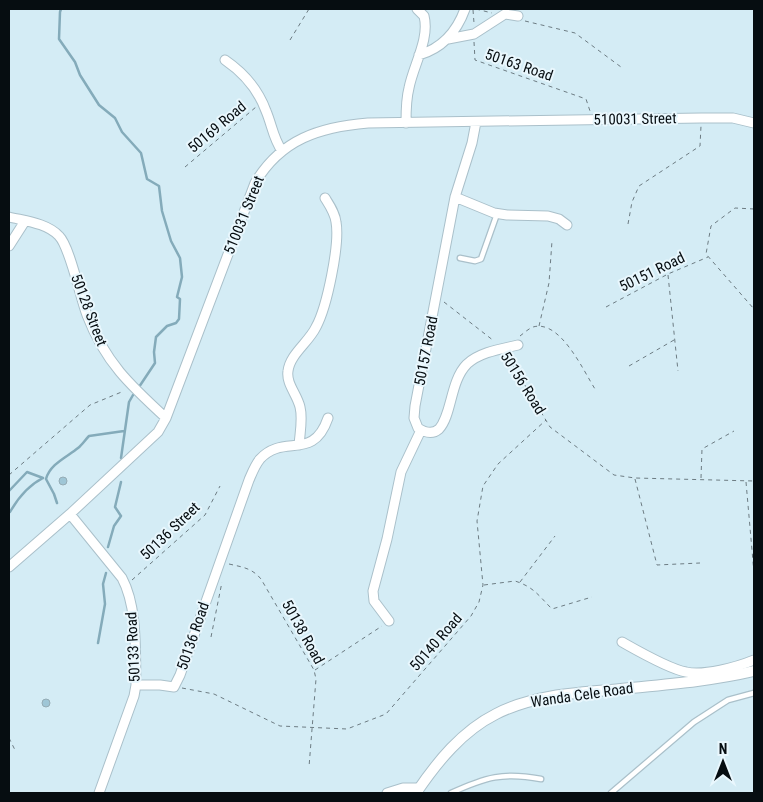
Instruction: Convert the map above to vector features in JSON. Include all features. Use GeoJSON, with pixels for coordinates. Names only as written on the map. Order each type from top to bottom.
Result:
{"type":"FeatureCollection","features":[{"type":"Feature","properties":{"kind":"street"},"geometry":{"type":"LineString","coordinates":[[406,122],[409,88],[419,55],[425,20],[416,9]]}},
{"type":"Feature","properties":{"kind":"street"},"geometry":{"type":"LineString","coordinates":[[419,55],[433,49],[448,38],[462,18],[465,9]]}},
{"type":"Feature","properties":{"kind":"street"},"geometry":{"type":"LineString","coordinates":[[448,38],[474,34],[503,15],[509,14],[520,18]]}},
{"type":"Feature","properties":{"kind":"street"},"geometry":{"type":"LineString","coordinates":[[225,60],[248,78],[262,102],[275,141],[282,151]]}},
{"type":"Feature","properties":{"kind":"street","name":"510031 Street"},"geometry":{"type":"LineString","coordinates":[[9,567],[70,514],[158,432],[166,418],[255,182],[264,168],[282,151],[298,140],[344,125],[406,122],[733,118],[754,123]]}},
{"type":"Feature","properties":{"kind":"street"},"geometry":{"type":"LineString","coordinates":[[436,295],[455,197],[472,143],[476,122]]}},
{"type":"Feature","properties":{"kind":"street"},"geometry":{"type":"LineString","coordinates":[[455,197],[496,214],[548,216],[558,219],[567,225]]}},
{"type":"Feature","properties":{"kind":"street"},"geometry":{"type":"LineString","coordinates":[[299,445],[301,410],[289,382],[288,370],[294,356],[318,325],[328,287],[336,248],[337,228],[334,214],[325,198]]}},
{"type":"Feature","properties":{"kind":"street","name":"50128 Street"},"geometry":{"type":"LineString","coordinates":[[9,217],[48,228],[62,240],[88,318],[104,350],[132,388],[166,418]]}},
{"type":"Feature","properties":{"kind":"street"},"geometry":{"type":"LineString","coordinates":[[9,246],[25,221]]}},
{"type":"Feature","properties":{"kind":"street","name":"50157 Road"},"geometry":{"type":"LineString","coordinates":[[421,430],[415,424],[414,418],[436,295]]}},
{"type":"Feature","properties":{"kind":"street"},"geometry":{"type":"LineString","coordinates":[[389,621],[374,601],[373,591],[387,539],[401,472],[421,430],[428,433],[435,432],[440,428],[456,381],[468,364],[480,356],[503,349],[517,342]]}},
{"type":"Feature","properties":{"kind":"street","name":"50136 Road"},"geometry":{"type":"LineString","coordinates":[[136,685],[174,687],[180,676],[249,480],[259,460],[276,449],[311,442],[320,435],[328,418]]}},
{"type":"Feature","properties":{"kind":"street","name":"50133 Road"},"geometry":{"type":"LineString","coordinates":[[70,514],[118,572],[126,586],[132,614],[136,685],[130,711],[99,793]]}},
{"type":"Feature","properties":{"kind":"street"},"geometry":{"type":"LineString","coordinates":[[622,642],[685,672],[701,672],[732,667],[754,660]]}},
{"type":"Feature","properties":{"kind":"street","name":"Wanda Cele Road"},"geometry":{"type":"LineString","coordinates":[[417,791],[444,756],[464,735],[487,719],[511,707],[550,696],[721,679],[754,671]]}},
{"type":"Feature","properties":{"kind":"street"},"geometry":{"type":"LineString","coordinates":[[387,793],[403,788],[417,791]]}},
{"type":"Feature","properties":{"kind":"lane"},"geometry":{"type":"LineString","coordinates":[[460,258],[474,261],[481,259],[496,214]]}},
{"type":"Feature","properties":{"kind":"lane"},"geometry":{"type":"LineString","coordinates":[[611,793],[694,722],[728,700],[754,693]]}},
{"type":"Feature","properties":{"kind":"lane"},"geometry":{"type":"LineString","coordinates":[[451,793],[493,777],[516,775],[541,779]]}},
{"type":"Feature","properties":{"kind":"path"},"geometry":{"type":"LineString","coordinates":[[290,40],[309,9]]}},
{"type":"Feature","properties":{"kind":"path"},"geometry":{"type":"LineString","coordinates":[[475,9],[503,15]]}},
{"type":"Feature","properties":{"kind":"path","name":"50163 Road"},"geometry":{"type":"LineString","coordinates":[[475,9],[475,60],[586,99],[592,119]]}},
{"type":"Feature","properties":{"kind":"path"},"geometry":{"type":"LineString","coordinates":[[520,18],[575,33],[621,67]]}},
{"type":"Feature","properties":{"kind":"path","name":"50169 Road"},"geometry":{"type":"LineString","coordinates":[[185,167],[262,102]]}},
{"type":"Feature","properties":{"kind":"path"},"geometry":{"type":"LineString","coordinates":[[628,224],[632,202],[639,186],[700,146],[701,118]]}},
{"type":"Feature","properties":{"kind":"path"},"geometry":{"type":"LineString","coordinates":[[754,209],[735,208],[711,226],[706,254],[754,309]]}},
{"type":"Feature","properties":{"kind":"path"},"geometry":{"type":"LineString","coordinates":[[539,326],[549,283],[552,241]]}},
{"type":"Feature","properties":{"kind":"path","name":"50151 Road"},"geometry":{"type":"LineString","coordinates":[[606,307],[668,274],[708,257]]}},
{"type":"Feature","properties":{"kind":"path"},"geometry":{"type":"LineString","coordinates":[[668,274],[678,371]]}},
{"type":"Feature","properties":{"kind":"path","name":"50156 Road"},"geometry":{"type":"LineString","coordinates":[[436,295],[503,349],[550,427],[614,475],[635,478],[754,481]]}},
{"type":"Feature","properties":{"kind":"path"},"geometry":{"type":"LineString","coordinates":[[517,342],[530,328],[539,326],[547,328],[562,337],[595,389]]}},
{"type":"Feature","properties":{"kind":"path"},"geometry":{"type":"LineString","coordinates":[[629,366],[675,339]]}},
{"type":"Feature","properties":{"kind":"path"},"geometry":{"type":"LineString","coordinates":[[9,475],[90,405],[132,388]]}},
{"type":"Feature","properties":{"kind":"path","name":"50140 Road"},"geometry":{"type":"LineString","coordinates":[[174,687],[214,694],[280,726],[347,729],[386,714],[471,616],[479,602],[483,585],[477,521],[483,486],[498,464],[546,420]]}},
{"type":"Feature","properties":{"kind":"path"},"geometry":{"type":"LineString","coordinates":[[701,479],[702,450],[734,431]]}},
{"type":"Feature","properties":{"kind":"path"},"geometry":{"type":"LineString","coordinates":[[635,478],[657,565],[700,563]]}},
{"type":"Feature","properties":{"kind":"path"},"geometry":{"type":"LineString","coordinates":[[746,481],[754,573]]}},
{"type":"Feature","properties":{"kind":"path","name":"50136 Street"},"geometry":{"type":"LineString","coordinates":[[126,586],[205,515],[220,486]]}},
{"type":"Feature","properties":{"kind":"path"},"geometry":{"type":"LineString","coordinates":[[520,582],[555,536]]}},
{"type":"Feature","properties":{"kind":"path","name":"50138 Road"},"geometry":{"type":"LineString","coordinates":[[226,564],[256,572],[314,670],[316,679],[309,767]]}},
{"type":"Feature","properties":{"kind":"path"},"geometry":{"type":"LineString","coordinates":[[211,637],[222,582]]}},
{"type":"Feature","properties":{"kind":"path"},"geometry":{"type":"LineString","coordinates":[[483,585],[520,582],[531,587],[552,609],[592,598]]}},
{"type":"Feature","properties":{"kind":"path"},"geometry":{"type":"LineString","coordinates":[[314,670],[389,621]]}},
{"type":"Feature","properties":{"kind":"path"},"geometry":{"type":"LineString","coordinates":[[9,738],[16,752]]}},
{"type":"Feature","properties":{"kind":"building"},"geometry":{"type":"Polygon","coordinates":[[[63,477],[67,481],[63,485],[59,481],[63,477]]]}},
{"type":"Feature","properties":{"kind":"building"},"geometry":{"type":"Polygon","coordinates":[[[46,699],[50,703],[46,707],[42,703],[46,699]]]}},
{"type":"Feature","properties":{"kind":"waterway"},"geometry":{"type":"LineString","coordinates":[[61,9],[59,39],[75,62],[80,75],[99,105],[115,118],[122,132],[141,153],[147,179],[159,186],[162,211],[171,241],[180,258],[182,277],[177,297],[180,299],[179,319],[176,323],[167,326],[156,337],[155,363],[139,387]]}},
{"type":"Feature","properties":{"kind":"waterway"},"geometry":{"type":"LineString","coordinates":[[121,458],[129,402],[133,395]]}},
{"type":"Feature","properties":{"kind":"waterway"},"geometry":{"type":"LineString","coordinates":[[57,503],[46,479],[51,469],[79,447],[89,436],[124,431]]}},
{"type":"Feature","properties":{"kind":"waterway"},"geometry":{"type":"LineString","coordinates":[[9,491],[27,472],[43,478]]}},
{"type":"Feature","properties":{"kind":"waterway"},"geometry":{"type":"LineString","coordinates":[[10,512],[24,492],[43,478]]}},
{"type":"Feature","properties":{"kind":"waterway"},"geometry":{"type":"LineString","coordinates":[[108,547],[114,526],[121,516],[115,507],[121,482]]}},
{"type":"Feature","properties":{"kind":"waterway"},"geometry":{"type":"LineString","coordinates":[[98,643],[105,604],[103,584],[106,573]]}}]}
